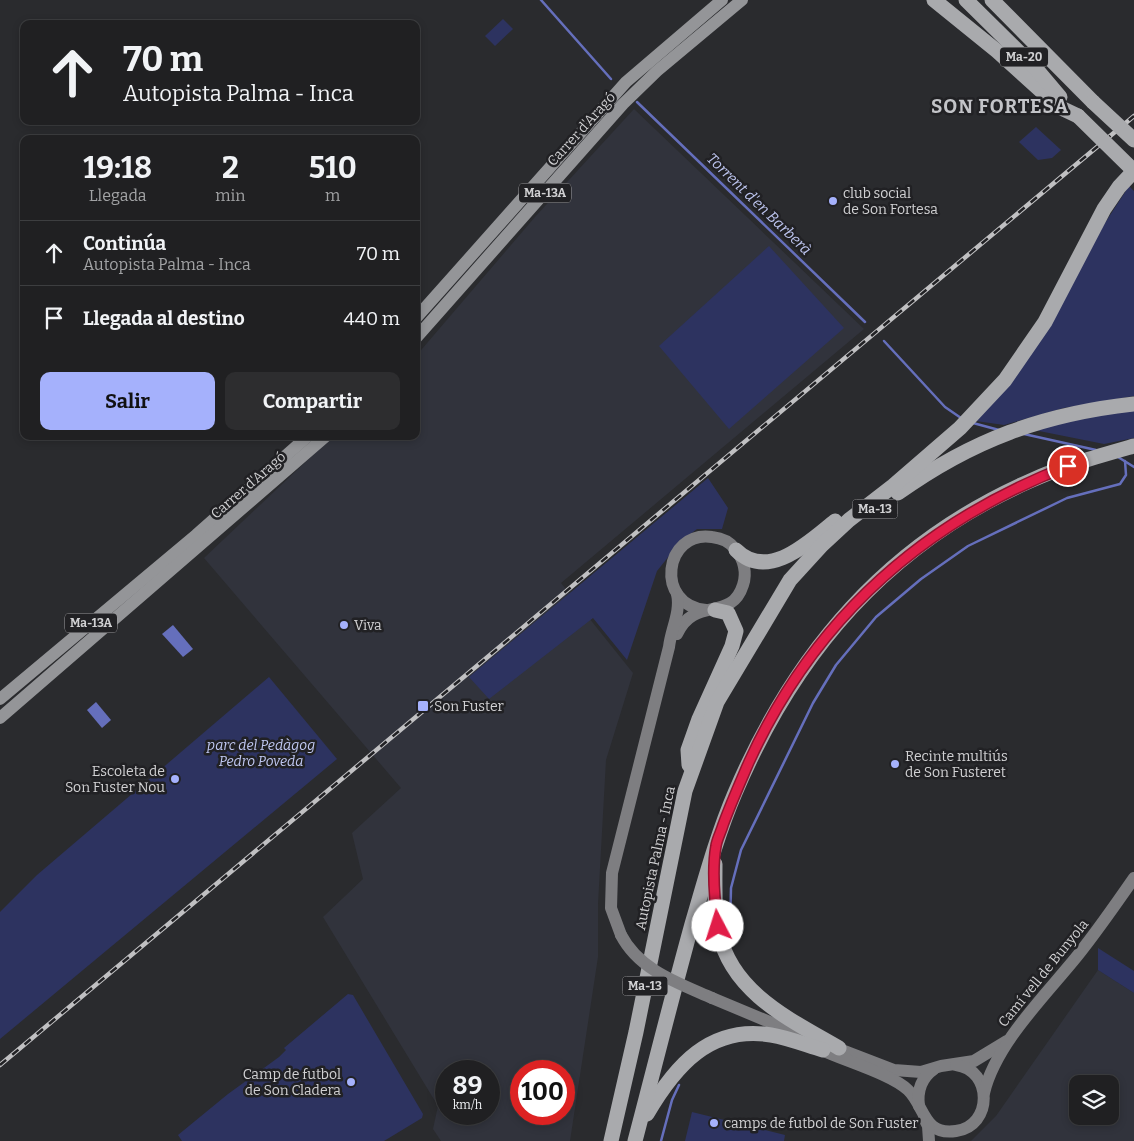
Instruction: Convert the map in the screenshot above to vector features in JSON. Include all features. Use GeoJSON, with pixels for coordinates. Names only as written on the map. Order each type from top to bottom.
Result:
{"type":"FeatureCollection","features":[{"type":"Feature","properties":{"kind":"highway"},"geometry":{"type":"LineString","coordinates":[[934,0],[997,51],[1059,107],[1078,116]]}},
{"type":"Feature","properties":{"kind":"highway","name":"Ma-20"},"geometry":{"type":"LineString","coordinates":[[966,0],[1038,71],[1078,116],[1134,171]]}},
{"type":"Feature","properties":{"kind":"highway","name":"Ma-20"},"geometry":{"type":"LineString","coordinates":[[992,0],[1134,140]]}},
{"type":"Feature","properties":{"kind":"highway"},"geometry":{"type":"LineString","coordinates":[[778,600],[790,580],[822,545],[869,503],[893,486],[960,428],[1005,380],[1030,346],[1055,303],[1104,209],[1119,187],[1134,171]]}},
{"type":"Feature","properties":{"kind":"highway","name":"Ma-13"},"geometry":{"type":"LineString","coordinates":[[778,600],[872,511],[932,470],[989,440],[1030,424],[1086,411],[1134,404]]}},
{"type":"Feature","properties":{"kind":"highway","name":"Ma-13"},"geometry":{"type":"LineString","coordinates":[[636,1136],[671,1000],[716,846],[734,795],[758,742],[785,692],[814,652],[861,598],[891,568],[958,520],[1030,481],[1095,457],[1129,449]]}},
{"type":"Feature","properties":{"kind":"highway"},"geometry":{"type":"LineString","coordinates":[[736,550],[744,558],[751,561],[773,561],[802,547],[873,493],[893,486]]}},
{"type":"Feature","properties":{"kind":"highway","name":"Autopista Palma - Inca"},"geometry":{"type":"LineString","coordinates":[[611,1141],[690,773],[717,702],[778,600]]}},
{"type":"Feature","properties":{"kind":"highway"},"geometry":{"type":"LineString","coordinates":[[690,773],[688,750],[699,719],[732,646],[736,631],[732,617],[728,612],[711,610]]}},
{"type":"Feature","properties":{"kind":"highway"},"geometry":{"type":"LineString","coordinates":[[716,846],[715,893],[718,926],[726,952],[737,972],[771,1008],[839,1048]]}},
{"type":"Feature","properties":{"kind":"highway"},"geometry":{"type":"LineString","coordinates":[[636,1136],[658,1095],[678,1068],[702,1049],[719,1040],[735,1036],[762,1034],[785,1038],[823,1050]]}},
{"type":"Feature","properties":{"kind":"main road","name":"Carrer d'Aragó"},"geometry":{"type":"LineString","coordinates":[[420,313],[626,82],[722,0]]}},
{"type":"Feature","properties":{"kind":"main road","name":"Carrer d'Aragó"},"geometry":{"type":"LineString","coordinates":[[420,333],[623,104],[645,82],[742,0]]}},
{"type":"Feature","properties":{"kind":"main road"},"geometry":{"type":"LineString","coordinates":[[554,163],[558,169],[559,176]]}},
{"type":"Feature","properties":{"kind":"main road"},"geometry":{"type":"LineString","coordinates":[[468,259],[474,262],[483,262]]}},
{"type":"Feature","properties":{"kind":"main road","name":"Carrer d'Aragó"},"geometry":{"type":"LineString","coordinates":[[0,718],[75,654],[304,440]]}},
{"type":"Feature","properties":{"kind":"main road","name":"Carrer d'Aragó"},"geometry":{"type":"LineString","coordinates":[[0,699],[322,440]]}},
{"type":"Feature","properties":{"kind":"main road"},"geometry":{"type":"LineString","coordinates":[[287,456],[309,452]]}},
{"type":"Feature","properties":{"kind":"main road"},"geometry":{"type":"LineString","coordinates":[[75,654],[78,635]]}},
{"type":"Feature","properties":{"kind":"street"},"geometry":{"type":"LineString","coordinates":[[668,647],[685,620],[697,612],[724,607],[734,600],[743,584],[744,566],[736,550],[724,540],[709,537],[698,538],[684,545],[674,556],[671,568],[671,580],[677,594],[678,610],[670,633],[612,873],[611,908],[621,935],[632,952],[651,968],[712,998],[793,1033],[839,1048],[894,1070],[921,1072],[946,1065],[974,1061],[1008,1041]]}},
{"type":"Feature","properties":{"kind":"street"},"geometry":{"type":"LineString","coordinates":[[677,594],[688,605],[711,610]]}},
{"type":"Feature","properties":{"kind":"street","name":"Camí vell de Bunyola"},"geometry":{"type":"LineString","coordinates":[[984,1093],[990,1075],[1008,1041],[1089,942],[1134,878]]}},
{"type":"Feature","properties":{"kind":"street"},"geometry":{"type":"LineString","coordinates":[[793,1033],[823,1050],[902,1085],[915,1098],[922,1112],[928,1126],[929,1141]]}},
{"type":"Feature","properties":{"kind":"street"},"geometry":{"type":"LineString","coordinates":[[946,1065],[969,1070],[982,1084],[984,1093],[984,1106],[980,1116],[973,1124],[956,1131],[938,1129],[922,1112],[918,1097],[922,1082],[932,1071],[946,1065]]}},
{"type":"Feature","properties":{"kind":"street"},"geometry":{"type":"LineString","coordinates":[[954,1141],[964,1129]]}},
{"type":"Feature","properties":{"kind":"shaded area","name":"Son Fuster"},"geometry":{"type":"Polygon","coordinates":[[[634,109],[864,329],[561,583],[633,673],[606,760],[598,904],[598,957],[575,1108],[575,1060],[510,1060],[510,1125],[572,1125],[570,1141],[441,1141],[433,1129],[435,1120],[435,1125],[500,1125],[500,1060],[435,1060],[435,1101],[323,917],[363,879],[352,833],[401,788],[204,558],[329,440],[420,440],[420,351],[535,217],[634,109]]]}},
{"type":"Feature","properties":{"kind":"shaded area"},"geometry":{"type":"Polygon","coordinates":[[[173,625],[193,649],[183,657],[162,634],[173,625]]]}},
{"type":"Feature","properties":{"kind":"shaded area"},"geometry":{"type":"Polygon","coordinates":[[[96,702],[111,720],[102,728],[87,710],[96,702]]]}},
{"type":"Feature","properties":{"kind":"shaded area"},"geometry":{"type":"Polygon","coordinates":[[[1098,970],[1134,993],[1134,1141],[971,1141],[996,1116],[1098,970]]]}},
{"type":"Feature","properties":{"kind":"green space"},"geometry":{"type":"Polygon","coordinates":[[[503,19],[513,29],[495,46],[485,36],[503,19]]]}},
{"type":"Feature","properties":{"kind":"green space"},"geometry":{"type":"Polygon","coordinates":[[[1036,127],[1061,150],[1052,158],[1038,160],[1019,142],[1036,127]]]}},
{"type":"Feature","properties":{"kind":"green space"},"geometry":{"type":"Polygon","coordinates":[[[1129,186],[1134,191],[1134,396],[1064,408],[1004,425],[976,421],[1129,186]]]}},
{"type":"Feature","properties":{"kind":"green space"},"geometry":{"type":"Polygon","coordinates":[[[769,246],[844,328],[729,429],[659,346],[769,246]]]}},
{"type":"Feature","properties":{"kind":"green space"},"geometry":{"type":"Polygon","coordinates":[[[1134,409],[1134,438],[1104,444],[1034,430],[1046,426],[1134,409]]]}},
{"type":"Feature","properties":{"kind":"green space"},"geometry":{"type":"Polygon","coordinates":[[[708,478],[728,508],[722,529],[697,529],[681,541],[657,571],[627,660],[593,618],[489,699],[469,677],[708,478]]]}},
{"type":"Feature","properties":{"kind":"green space","name":"parc del Pedàgog Pedro Poveda"},"geometry":{"type":"Polygon","coordinates":[[[269,677],[337,759],[0,1039],[0,912],[37,875],[269,677]]]}},
{"type":"Feature","properties":{"kind":"green space"},"geometry":{"type":"Polygon","coordinates":[[[1098,948],[1134,971],[1134,993],[1098,970],[1098,948]]]}},
{"type":"Feature","properties":{"kind":"green space","name":"Camp de futbol de Son Cladera"},"geometry":{"type":"Polygon","coordinates":[[[348,994],[353,995],[423,1114],[422,1118],[384,1141],[182,1141],[178,1135],[228,1094],[279,1057],[286,1050],[284,1048],[348,994]]]}},
{"type":"Feature","properties":{"kind":"green space","name":"camps de futbol de Son Fuster"},"geometry":{"type":"Polygon","coordinates":[[[692,1112],[785,1135],[784,1141],[685,1141],[692,1112]]]}},
{"type":"Feature","properties":{"kind":"waterway","name":"Torrent d'en Barberà"},"geometry":{"type":"LineString","coordinates":[[541,0],[611,79]]}},
{"type":"Feature","properties":{"kind":"waterway","name":"Torrent d'en Barberà"},"geometry":{"type":"LineString","coordinates":[[637,102],[865,322]]}},
{"type":"Feature","properties":{"kind":"waterway","name":"Torrent d'en Barberà"},"geometry":{"type":"LineString","coordinates":[[884,341],[945,407],[961,418]]}},
{"type":"Feature","properties":{"kind":"waterway","name":"Torrent d'en Barberà"},"geometry":{"type":"LineString","coordinates":[[973,423],[999,430]]}},
{"type":"Feature","properties":{"kind":"waterway","name":"Torrent d'en Barberà"},"geometry":{"type":"LineString","coordinates":[[1024,434],[1096,450]]}},
{"type":"Feature","properties":{"kind":"waterway","name":"Torrent d'en Barberà"},"geometry":{"type":"LineString","coordinates":[[1118,457],[1134,467]]}},
{"type":"Feature","properties":{"kind":"waterway"},"geometry":{"type":"LineString","coordinates":[[730,930],[731,888],[741,850],[813,703],[836,665],[876,617],[921,579],[968,546],[1067,498],[1120,484],[1126,475],[1125,461]]}},
{"type":"Feature","properties":{"kind":"waterway"},"geometry":{"type":"LineString","coordinates":[[661,1141],[672,1100],[679,1085]]}},
{"type":"Feature","properties":{"kind":"railway"},"geometry":{"type":"LineString","coordinates":[[0,1065],[1134,116]]}},
{"type":"Feature","properties":{"kind":"place","name":"club social de Son Fortesa"},"geometry":{"type":"Point","coordinates":[833,201]}},
{"type":"Feature","properties":{"kind":"place","name":"Viva"},"geometry":{"type":"Point","coordinates":[344,625]}},
{"type":"Feature","properties":{"kind":"place","name":"Son Fuster"},"geometry":{"type":"Point","coordinates":[423,706]}},
{"type":"Feature","properties":{"kind":"place","name":"Recinte multiús de Son Fusteret"},"geometry":{"type":"Point","coordinates":[895,764]}},
{"type":"Feature","properties":{"kind":"place","name":"Escoleta de Son Fuster Nou"},"geometry":{"type":"Point","coordinates":[175,779]}},
{"type":"Feature","properties":{"kind":"place","name":"Camp de futbol de Son Cladera"},"geometry":{"type":"Point","coordinates":[351,1082]}},
{"type":"Feature","properties":{"kind":"place","name":"camps de futbol de Son Fuster"},"geometry":{"type":"Point","coordinates":[714,1123]}},
{"type":"Feature","properties":{"kind":"district","name":"SON FORTESA"},"geometry":{"type":"Point","coordinates":[1000,106]}},
{"type":"Feature","properties":{"kind":"route"},"geometry":{"type":"LineString","coordinates":[[718,926],[715,893],[716,846],[734,795],[758,742],[785,692],[809,658],[834,626],[861,598],[891,568],[924,543],[993,499],[1030,481],[1068,466]]}}]}
